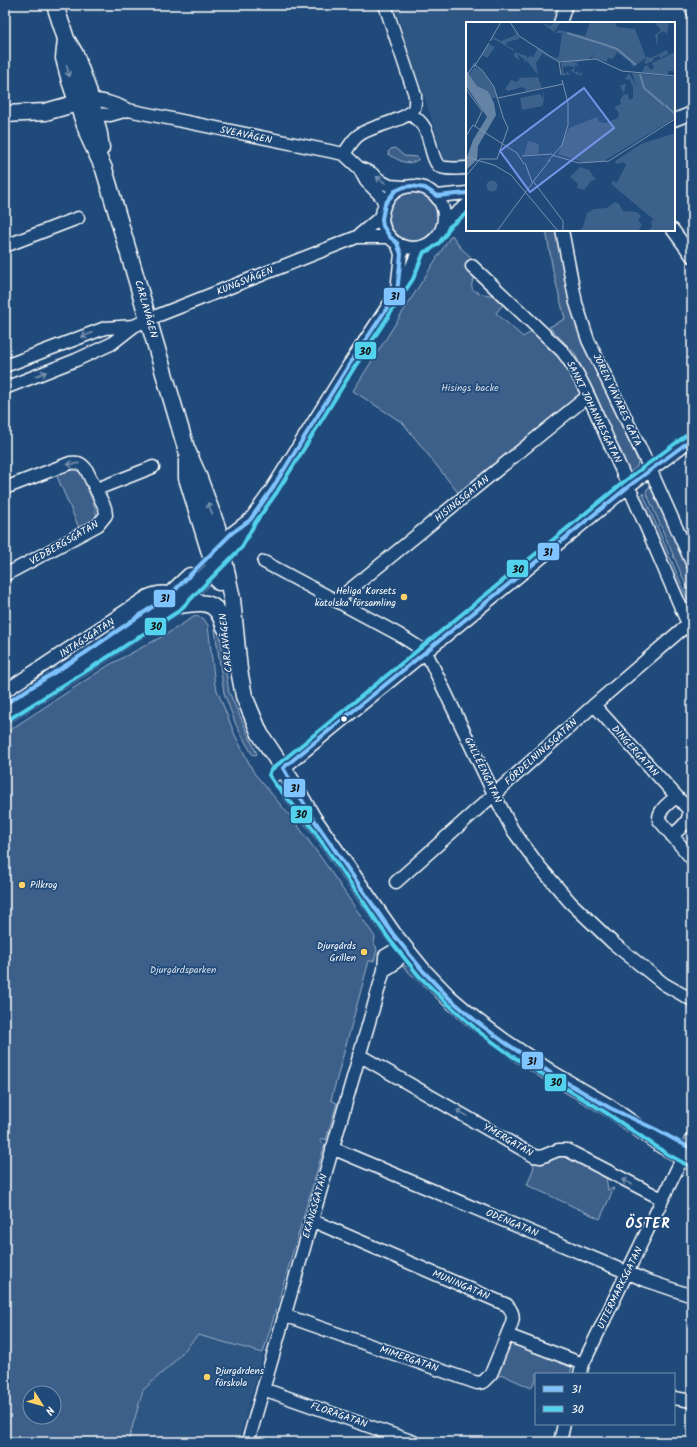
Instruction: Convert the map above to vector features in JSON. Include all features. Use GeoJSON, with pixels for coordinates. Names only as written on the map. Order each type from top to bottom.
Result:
{"type":"FeatureCollection","features":[{"type":"Feature","properties":{"kind":"main road","name":"CARLAVÄGEN"},"geometry":{"type":"LineString","coordinates":[[55,5],[66,39],[75,54],[86,108],[89,137],[104,169],[186,448],[187,478],[218,556],[232,599],[239,670],[244,696],[260,734],[279,771]]}},
{"type":"Feature","properties":{"kind":"main road","name":"SVEAVÄGEN"},"geometry":{"type":"LineString","coordinates":[[5,114],[86,108]]}},
{"type":"Feature","properties":{"kind":"main road","name":"CARLAVÄGEN"},"geometry":{"type":"LineString","coordinates":[[218,556],[229,674],[237,703],[251,739],[279,771],[292,782],[312,817],[404,949],[449,998],[477,1022],[504,1042],[552,1074],[610,1108],[662,1145],[689,1150]]}},
{"type":"Feature","properties":{"kind":"main road","name":"INTAGSGATAN"},"geometry":{"type":"LineString","coordinates":[[5,715],[88,663],[173,600],[218,556]]}},
{"type":"Feature","properties":{"kind":"main road","name":"INTAGSGATAN"},"geometry":{"type":"LineString","coordinates":[[5,704],[85,653],[173,600]]}},
{"type":"Feature","properties":{"kind":"main road"},"geometry":{"type":"LineString","coordinates":[[173,600],[203,603],[213,606],[218,612],[225,627]]}},
{"type":"Feature","properties":{"kind":"street"},"geometry":{"type":"LineString","coordinates":[[359,168],[366,181],[381,196],[384,210],[383,226],[393,240],[405,247],[420,247],[435,239],[441,231],[444,223],[443,208],[437,196],[426,188],[418,186],[390,186],[359,168],[344,154],[351,143],[359,135],[406,116],[413,110],[415,103],[415,95],[385,5]]}},
{"type":"Feature","properties":{"kind":"street"},"geometry":{"type":"LineString","coordinates":[[560,22],[566,5]]}},
{"type":"Feature","properties":{"kind":"street"},"geometry":{"type":"LineString","coordinates":[[689,5],[692,10]]}},
{"type":"Feature","properties":{"kind":"street","name":"SVEAVÄGEN"},"geometry":{"type":"LineString","coordinates":[[86,108],[110,114],[128,110],[344,154]]}},
{"type":"Feature","properties":{"kind":"street"},"geometry":{"type":"LineString","coordinates":[[409,113],[423,125],[436,160],[440,166],[446,168],[466,168]]}},
{"type":"Feature","properties":{"kind":"street"},"geometry":{"type":"LineString","coordinates":[[675,120],[692,113]]}},
{"type":"Feature","properties":{"kind":"street"},"geometry":{"type":"LineString","coordinates":[[384,210],[391,195],[404,187]]}},
{"type":"Feature","properties":{"kind":"street"},"geometry":{"type":"LineString","coordinates":[[437,196],[466,193]]}},
{"type":"Feature","properties":{"kind":"street"},"geometry":{"type":"LineString","coordinates":[[444,223],[466,205]]}},
{"type":"Feature","properties":{"kind":"street","name":"KUNGSVÄGEN"},"geometry":{"type":"LineString","coordinates":[[5,388],[76,360],[111,344],[134,326],[149,319],[357,237],[384,210]]}},
{"type":"Feature","properties":{"kind":"street"},"geometry":{"type":"LineString","coordinates":[[5,246],[78,218]]}},
{"type":"Feature","properties":{"kind":"street","name":"JÖREN VÄVARES GATA"},"geometry":{"type":"LineString","coordinates":[[562,231],[576,303],[588,340],[651,471],[692,563]]}},
{"type":"Feature","properties":{"kind":"street"},"geometry":{"type":"LineString","coordinates":[[674,231],[692,256]]}},
{"type":"Feature","properties":{"kind":"street","name":"KUNGSVÄGEN"},"geometry":{"type":"LineString","coordinates":[[357,237],[393,240]]}},
{"type":"Feature","properties":{"kind":"street","name":"INTAGSGATAN"},"geometry":{"type":"LineString","coordinates":[[393,240],[401,254],[397,294]]}},
{"type":"Feature","properties":{"kind":"street","name":"INTAGSGATAN"},"geometry":{"type":"LineString","coordinates":[[218,556],[232,533],[250,520],[272,489],[349,365],[397,294],[408,276],[420,247]]}},
{"type":"Feature","properties":{"kind":"street","name":"SANKT JOHANNESGATAN"},"geometry":{"type":"LineString","coordinates":[[472,266],[568,358],[588,396],[629,486],[690,628]]}},
{"type":"Feature","properties":{"kind":"street","name":"KUNGSVÄGEN"},"geometry":{"type":"LineString","coordinates":[[5,366],[105,328],[134,326]]}},
{"type":"Feature","properties":{"kind":"street"},"geometry":{"type":"LineString","coordinates":[[105,328],[111,344]]}},
{"type":"Feature","properties":{"kind":"street","name":"HISINGSGATAN"},"geometry":{"type":"LineString","coordinates":[[336,601],[588,396]]}},
{"type":"Feature","properties":{"kind":"street"},"geometry":{"type":"LineString","coordinates":[[279,771],[629,486],[651,471],[692,438]]}},
{"type":"Feature","properties":{"kind":"street"},"geometry":{"type":"LineString","coordinates":[[5,488],[70,463],[78,462],[83,464],[97,489],[153,467]]}},
{"type":"Feature","properties":{"kind":"street","name":"VEDBERGSGATAN"},"geometry":{"type":"LineString","coordinates":[[5,576],[98,525],[106,515],[105,508],[97,489]]}},
{"type":"Feature","properties":{"kind":"street"},"geometry":{"type":"LineString","coordinates":[[264,562],[398,634],[426,652]]}},
{"type":"Feature","properties":{"kind":"street","name":"INTAGSGATAN"},"geometry":{"type":"LineString","coordinates":[[5,691],[148,596],[165,592],[173,600]]}},
{"type":"Feature","properties":{"kind":"street","name":"FÖRDELNINGSGATAN"},"geometry":{"type":"LineString","coordinates":[[396,882],[594,705],[690,628]]}},
{"type":"Feature","properties":{"kind":"street","name":"GALLÉENGATAN"},"geometry":{"type":"LineString","coordinates":[[426,652],[512,829],[539,866],[570,902],[613,943],[664,984],[692,1000]]}},
{"type":"Feature","properties":{"kind":"street","name":"DINGERGATAN"},"geometry":{"type":"LineString","coordinates":[[594,705],[688,809],[690,813],[689,818],[672,836]]}},
{"type":"Feature","properties":{"kind":"street"},"geometry":{"type":"LineString","coordinates":[[676,797],[658,815],[659,820],[692,859]]}},
{"type":"Feature","properties":{"kind":"street","name":"EKÄNGSGATAN"},"geometry":{"type":"LineString","coordinates":[[248,1442],[384,970],[399,960],[404,949]]}},
{"type":"Feature","properties":{"kind":"street","name":"YMERGATAN"},"geometry":{"type":"LineString","coordinates":[[359,1055],[534,1156],[541,1157],[558,1150],[567,1150],[662,1199]]}},
{"type":"Feature","properties":{"kind":"street","name":"ODENGATAN"},"geometry":{"type":"LineString","coordinates":[[332,1148],[645,1280],[692,1296]]}},
{"type":"Feature","properties":{"kind":"street","name":"UTTERMARKSGATAN"},"geometry":{"type":"LineString","coordinates":[[581,1369],[662,1199],[689,1150]]}},
{"type":"Feature","properties":{"kind":"street","name":"MUNINGATAN"},"geometry":{"type":"LineString","coordinates":[[311,1220],[507,1305],[512,1310],[513,1319],[507,1335]]}},
{"type":"Feature","properties":{"kind":"street","name":"MIMERGATAN"},"geometry":{"type":"LineString","coordinates":[[284,1315],[477,1383],[483,1382],[491,1374],[507,1335]]}},
{"type":"Feature","properties":{"kind":"street"},"geometry":{"type":"LineString","coordinates":[[507,1335],[581,1369]]}},
{"type":"Feature","properties":{"kind":"street","name":"FLORAGATAN"},"geometry":{"type":"LineString","coordinates":[[263,1389],[414,1442]]}},
{"type":"Feature","properties":{"kind":"street"},"geometry":{"type":"LineString","coordinates":[[675,1398],[692,1401]]}},
{"type":"Feature","properties":{"kind":"street"},"geometry":{"type":"LineString","coordinates":[[560,1442],[564,1425]]}},
{"type":"Feature","properties":{"kind":"shaded area"},"geometry":{"type":"Polygon","coordinates":[[[393,5],[561,5],[555,22],[466,22],[466,164],[445,162],[422,89],[406,47],[400,20],[393,5]]]}},
{"type":"Feature","properties":{"kind":"shaded area","name":"Djurgårdens förskola"},"geometry":{"type":"Polygon","coordinates":[[[198,1335],[263,1354],[238,1442],[128,1442],[143,1390],[172,1364],[198,1335]]]}},
{"type":"Feature","properties":{"kind":"green space"},"geometry":{"type":"Polygon","coordinates":[[[395,148],[404,156],[417,157],[419,159],[407,163],[400,161],[389,155],[388,152],[395,148]]]}},
{"type":"Feature","properties":{"kind":"green space"},"geometry":{"type":"Polygon","coordinates":[[[409,191],[419,191],[432,198],[439,211],[439,221],[432,234],[419,241],[409,241],[400,237],[393,230],[389,221],[389,211],[393,202],[400,195],[409,191]]]}},
{"type":"Feature","properties":{"kind":"green space"},"geometry":{"type":"Polygon","coordinates":[[[546,231],[558,232],[565,276],[586,343],[638,461],[637,467],[629,473],[596,396],[574,352],[549,327],[565,319],[553,271],[546,231]]]}},
{"type":"Feature","properties":{"kind":"green space","name":"Hisings backe"},"geometry":{"type":"Polygon","coordinates":[[[452,235],[460,247],[473,259],[468,264],[475,277],[472,283],[474,290],[482,294],[498,296],[503,299],[505,302],[496,313],[523,337],[532,331],[561,358],[566,364],[581,394],[459,494],[403,423],[353,391],[452,235]]]}},
{"type":"Feature","properties":{"kind":"green space"},"geometry":{"type":"Polygon","coordinates":[[[71,467],[79,468],[95,507],[97,519],[79,528],[56,474],[71,467]]]}},
{"type":"Feature","properties":{"kind":"green space"},"geometry":{"type":"Polygon","coordinates":[[[654,484],[692,575],[692,599],[646,492],[647,489],[654,484]]]}},
{"type":"Feature","properties":{"kind":"green space"},"geometry":{"type":"Polygon","coordinates":[[[643,493],[692,609],[692,613],[690,615],[639,498],[643,493]]]}},
{"type":"Feature","properties":{"kind":"green space"},"geometry":{"type":"Polygon","coordinates":[[[208,613],[217,617],[229,692],[257,754],[255,755],[252,754],[236,725],[224,693],[214,623],[208,613]]]}},
{"type":"Feature","properties":{"kind":"green space","name":"Djurgårdsparken"},"geometry":{"type":"Polygon","coordinates":[[[195,616],[203,618],[208,625],[215,685],[235,735],[254,773],[296,823],[327,866],[375,937],[374,944],[377,950],[374,961],[369,961],[331,1100],[337,1103],[326,1140],[321,1138],[320,1142],[325,1144],[263,1353],[198,1335],[172,1364],[143,1390],[128,1442],[5,1442],[5,733],[109,665],[165,635],[195,616]]]}},
{"type":"Feature","properties":{"kind":"green space"},"geometry":{"type":"Polygon","coordinates":[[[284,794],[309,821],[374,918],[364,909],[308,828],[283,798],[284,794]]]}},
{"type":"Feature","properties":{"kind":"green space"},"geometry":{"type":"Polygon","coordinates":[[[402,966],[410,968],[439,999],[618,1121],[615,1122],[515,1062],[471,1029],[402,966]]]}},
{"type":"Feature","properties":{"kind":"green space"},"geometry":{"type":"Polygon","coordinates":[[[558,1156],[569,1158],[606,1177],[608,1190],[614,1188],[600,1219],[527,1185],[534,1167],[532,1161],[539,1163],[558,1156]]]}},
{"type":"Feature","properties":{"kind":"green space"},"geometry":{"type":"Polygon","coordinates":[[[516,1342],[568,1362],[572,1368],[570,1373],[535,1373],[535,1381],[531,1388],[503,1375],[496,1377],[510,1344],[516,1342]]]}},
{"type":"Feature","properties":{"kind":"transit line","name":"31"},"geometry":{"type":"LineString","coordinates":[[5,704],[85,653],[171,594],[232,533],[250,520],[272,489],[349,365],[397,293],[401,254],[397,243],[390,237],[383,226],[382,219],[385,204],[395,191],[411,186],[425,188],[437,196],[466,193]]}},
{"type":"Feature","properties":{"kind":"transit line","name":"30"},"geometry":{"type":"LineString","coordinates":[[8,720],[179,611],[242,547],[255,523],[277,492],[354,368],[413,279],[424,252],[430,250],[439,243],[449,227],[466,214]]}},
{"type":"Feature","properties":{"kind":"transit line","name":"30"},"geometry":{"type":"LineString","coordinates":[[688,434],[625,481],[271,770],[269,775],[308,822],[389,939],[419,976],[448,1004],[478,1031],[512,1056],[605,1112],[667,1154],[689,1166]]}},
{"type":"Feature","properties":{"kind":"transit line","name":"31"},"geometry":{"type":"LineString","coordinates":[[692,439],[629,486],[283,768],[312,817],[393,934],[423,971],[449,998],[477,1022],[504,1042],[552,1074],[610,1108],[657,1130],[692,1149]]}},
{"type":"Feature","properties":{"kind":"place","name":"Heliga Korsets katolska församling"},"geometry":{"type":"Point","coordinates":[404,597]}},
{"type":"Feature","properties":{"kind":"place","name":"Pilkrog"},"geometry":{"type":"Point","coordinates":[22,885]}},
{"type":"Feature","properties":{"kind":"place","name":"Djurgårds Grillen"},"geometry":{"type":"Point","coordinates":[364,952]}},
{"type":"Feature","properties":{"kind":"place","name":"Djurgårdens förskola"},"geometry":{"type":"Point","coordinates":[207,1377]}},
{"type":"Feature","properties":{"kind":"district","name":"ÖSTER"},"geometry":{"type":"Point","coordinates":[648,1224]}}]}
